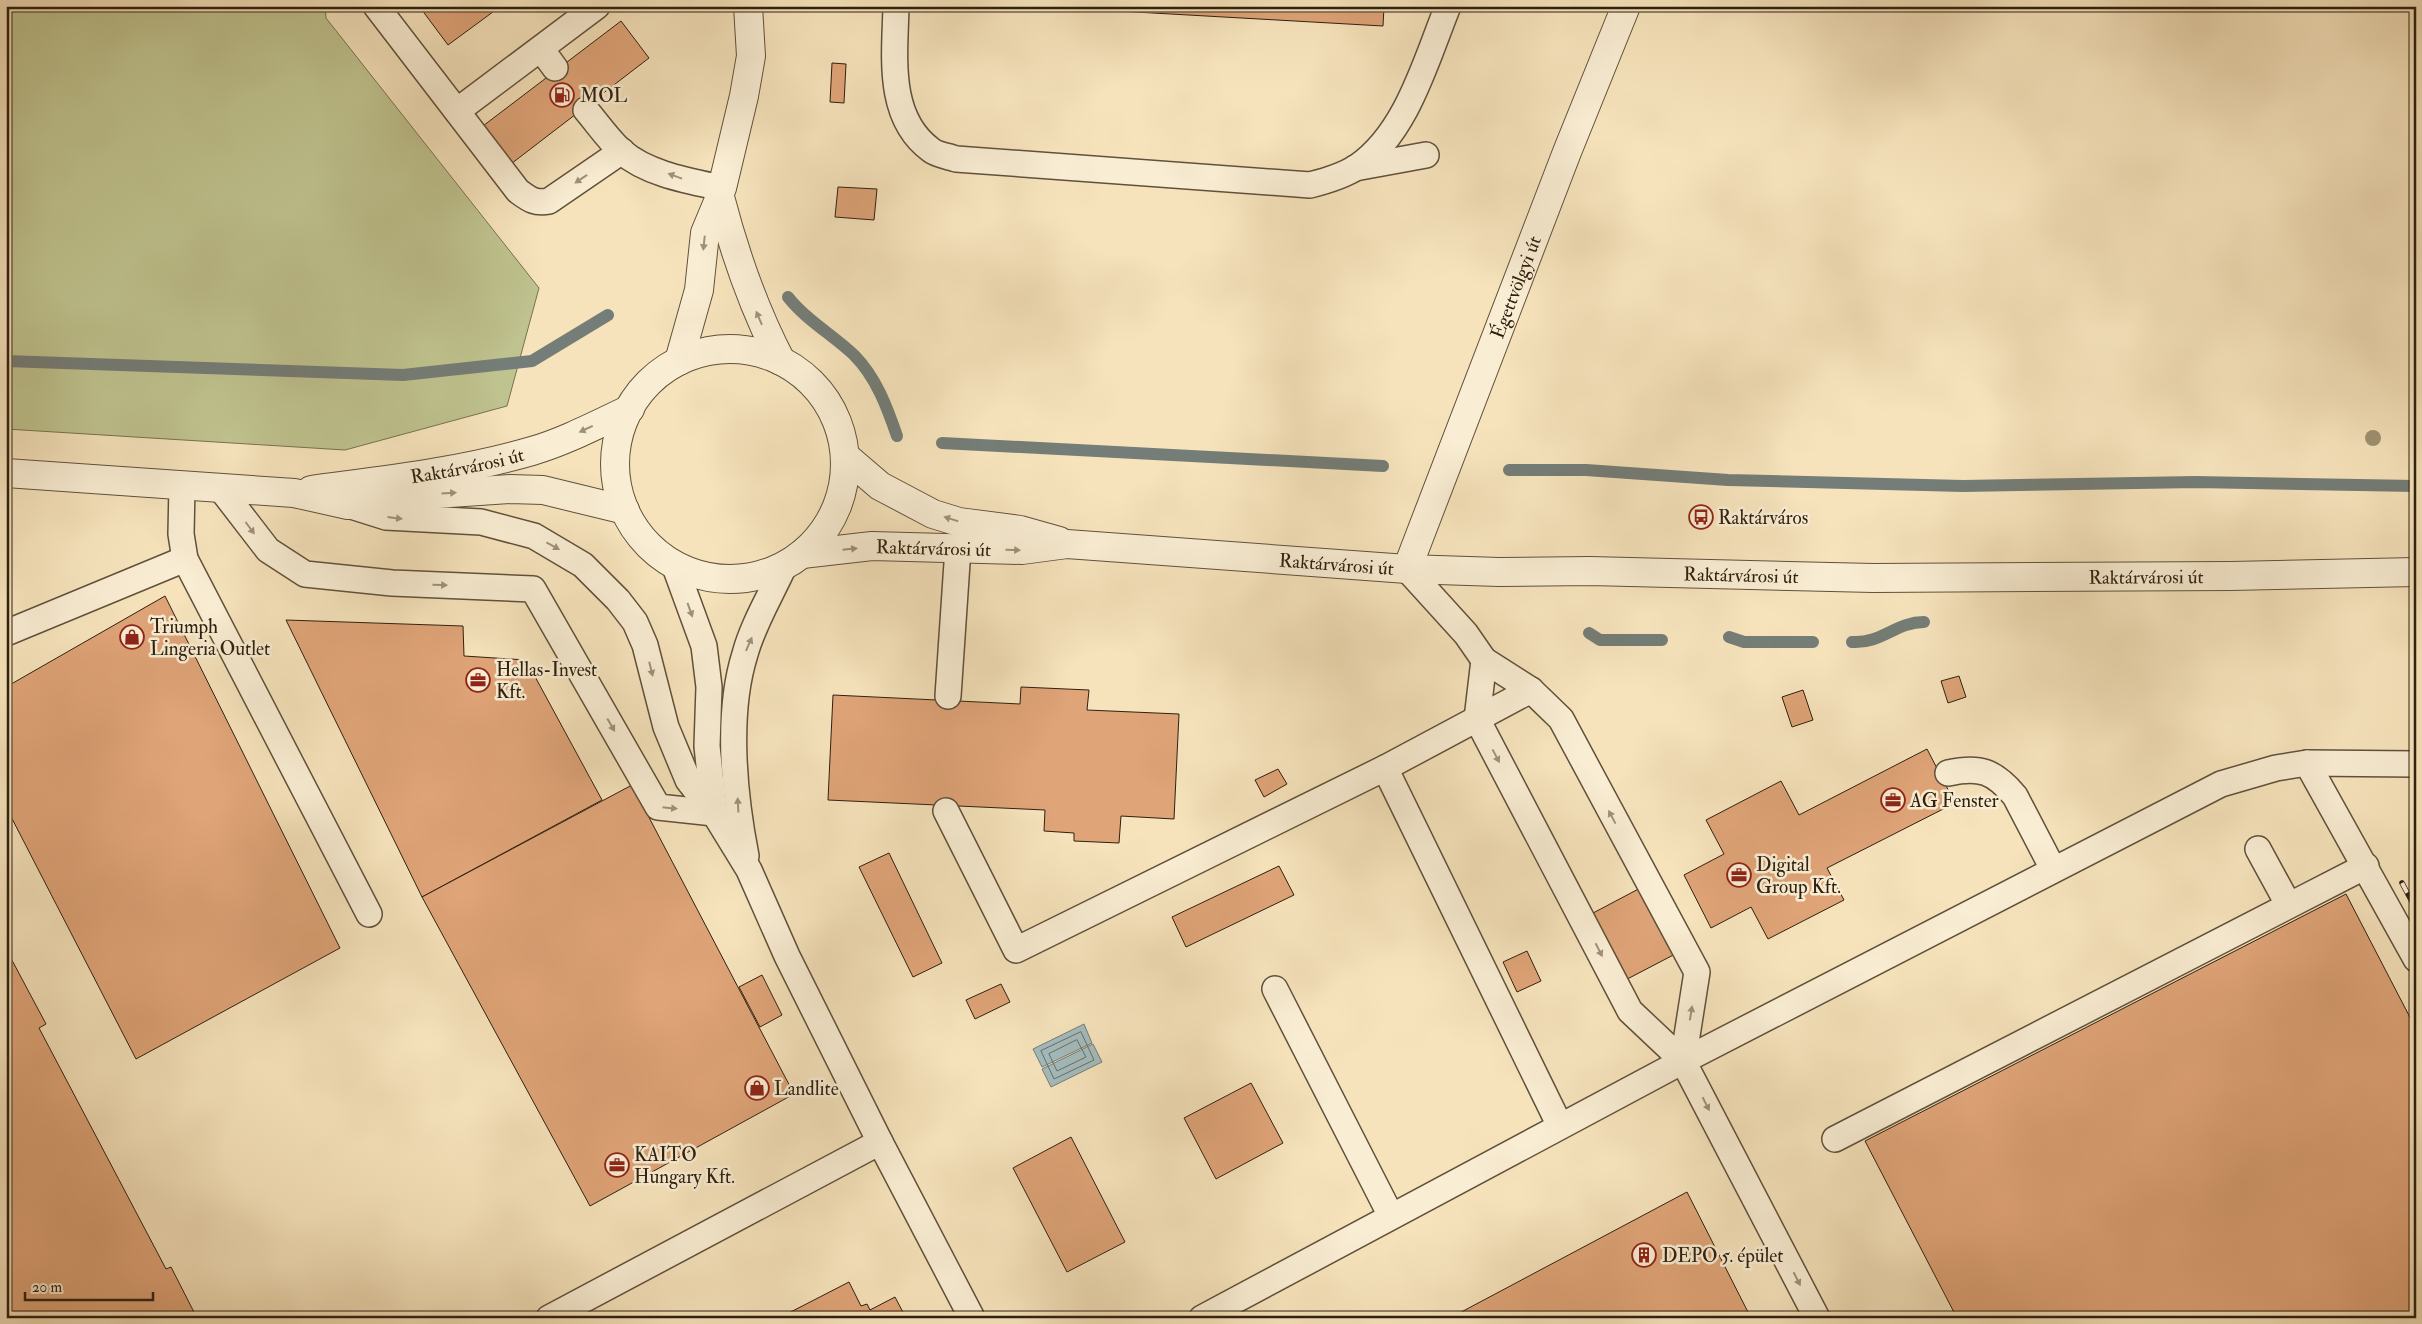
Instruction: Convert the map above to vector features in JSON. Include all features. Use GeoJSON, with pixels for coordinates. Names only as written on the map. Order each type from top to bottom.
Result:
{"type":"FeatureCollection","features":[{"type":"Feature","properties":{"kind":"street"},"geometry":{"type":"LineString","coordinates":[[679,361],[699,290],[705,233],[721,193],[744,96],[751,56],[748,6]]}},
{"type":"Feature","properties":{"kind":"street","name":"Égettvölgyi út"},"geometry":{"type":"LineString","coordinates":[[1407,569],[1567,152],[1626,6]]}},
{"type":"Feature","properties":{"kind":"street"},"geometry":{"type":"LineString","coordinates":[[721,193],[744,280],[760,320],[781,362]]}},
{"type":"Feature","properties":{"kind":"street","name":"Raktárvárosi út"},"geometry":{"type":"LineString","coordinates":[[740,350],[762,354],[781,362],[801,374],[818,390],[832,410],[841,432],[845,456],[845,478],[834,514],[818,539],[793,560],[763,575],[741,579],[695,574],[658,554],[645,541],[624,510],[618,490],[616,448],[621,428],[630,408],[651,381],[679,361],[699,354],[740,350]]}},
{"type":"Feature","properties":{"kind":"street","name":"Raktárvárosi út"},"geometry":{"type":"LineString","coordinates":[[294,493],[431,474],[533,451],[578,433],[630,408]]}},
{"type":"Feature","properties":{"kind":"street","name":"Raktárvárosi út"},"geometry":{"type":"LineString","coordinates":[[845,456],[880,486],[934,514],[959,522],[1020,530],[1067,544]]}},
{"type":"Feature","properties":{"kind":"street","name":"Raktárvárosi út"},"geometry":{"type":"LineString","coordinates":[[6,473],[294,493],[348,505],[435,494],[510,489],[543,490],[624,510]]}},
{"type":"Feature","properties":{"kind":"street","name":"Raktárvárosi út"},"geometry":{"type":"LineString","coordinates":[[793,560],[872,546],[1022,550],[1067,544],[1407,569],[1874,578],[2231,576],[2416,572]]}},
{"type":"Feature","properties":{"kind":"lane"},"geometry":{"type":"LineString","coordinates":[[376,6],[518,191],[539,203],[549,201],[622,151]]}},
{"type":"Feature","properties":{"kind":"lane"},"geometry":{"type":"LineString","coordinates":[[457,111],[548,59],[598,6]]}},
{"type":"Feature","properties":{"kind":"lane"},"geometry":{"type":"LineString","coordinates":[[896,6],[894,83],[903,113],[916,136],[932,151],[956,158],[1310,185],[1355,168],[1426,155]]}},
{"type":"Feature","properties":{"kind":"lane"},"geometry":{"type":"LineString","coordinates":[[1355,168],[1372,155],[1390,136],[1402,118],[1448,6]]}},
{"type":"Feature","properties":{"kind":"lane"},"geometry":{"type":"LineString","coordinates":[[586,110],[622,151],[645,165],[721,193]]}},
{"type":"Feature","properties":{"kind":"lane"},"geometry":{"type":"LineString","coordinates":[[182,486],[181,534],[186,558],[369,914]]}},
{"type":"Feature","properties":{"kind":"lane"},"geometry":{"type":"LineString","coordinates":[[221,488],[268,550],[305,574],[392,583],[533,589],[658,807],[714,812]]}},
{"type":"Feature","properties":{"kind":"lane"},"geometry":{"type":"LineString","coordinates":[[348,505],[386,517],[481,522],[534,536],[583,565],[603,583],[635,622],[645,645],[666,727],[688,780],[714,812],[749,870],[787,956],[880,1142],[972,1318]]}},
{"type":"Feature","properties":{"kind":"lane"},"geometry":{"type":"LineString","coordinates":[[948,696],[958,548]]}},
{"type":"Feature","properties":{"kind":"lane"},"geometry":{"type":"LineString","coordinates":[[6,633],[186,558]]}},
{"type":"Feature","properties":{"kind":"lane"},"geometry":{"type":"LineString","coordinates":[[749,870],[739,818],[735,739],[737,693],[745,653],[793,560]]}},
{"type":"Feature","properties":{"kind":"lane"},"geometry":{"type":"LineString","coordinates":[[674,564],[704,646],[709,687],[707,746],[714,812]]}},
{"type":"Feature","properties":{"kind":"lane"},"geometry":{"type":"LineString","coordinates":[[1407,569],[1466,634],[1484,660],[1530,690],[1561,719],[1697,972],[1684,1061]]}},
{"type":"Feature","properties":{"kind":"lane"},"geometry":{"type":"LineString","coordinates":[[1484,660],[1477,719],[1630,1011],[1684,1061],[1817,1318]]}},
{"type":"Feature","properties":{"kind":"lane"},"geometry":{"type":"LineString","coordinates":[[946,811],[1016,950],[1385,768],[1530,690]]}},
{"type":"Feature","properties":{"kind":"lane"},"geometry":{"type":"LineString","coordinates":[[1202,1318],[1684,1061],[2054,868],[2221,784],[2276,768],[2307,763],[2416,764]]}},
{"type":"Feature","properties":{"kind":"lane"},"geometry":{"type":"LineString","coordinates":[[2307,763],[2366,866],[2416,960]]}},
{"type":"Feature","properties":{"kind":"lane"},"geometry":{"type":"LineString","coordinates":[[1385,768],[1560,1126]]}},
{"type":"Feature","properties":{"kind":"lane"},"geometry":{"type":"LineString","coordinates":[[1948,773],[1968,769],[1982,770],[1994,775],[2007,786],[2015,796],[2054,868]]}},
{"type":"Feature","properties":{"kind":"lane"},"geometry":{"type":"LineString","coordinates":[[2258,849],[2288,904]]}},
{"type":"Feature","properties":{"kind":"lane"},"geometry":{"type":"LineString","coordinates":[[1835,1139],[2288,904],[2366,866]]}},
{"type":"Feature","properties":{"kind":"lane"},"geometry":{"type":"LineString","coordinates":[[1276,989],[1391,1216]]}},
{"type":"Feature","properties":{"kind":"lane"},"geometry":{"type":"LineString","coordinates":[[549,1318],[880,1142]]}},
{"type":"Feature","properties":{"kind":"green space"},"geometry":{"type":"Polygon","coordinates":[[[6,6],[325,6],[326,18],[539,288],[507,406],[345,450],[6,429],[6,6]]]}},
{"type":"Feature","properties":{"kind":"water"},"geometry":{"type":"Polygon","coordinates":[[[1084,1024],[1092,1043],[1042,1067],[1033,1049],[1084,1024]]]}},
{"type":"Feature","properties":{"kind":"water"},"geometry":{"type":"Polygon","coordinates":[[[1093,1044],[1102,1062],[1051,1087],[1042,1069],[1093,1044]]]}},
{"type":"Feature","properties":{"kind":"building"},"geometry":{"type":"Polygon","coordinates":[[[419,6],[501,6],[448,45],[419,6]]]}},
{"type":"Feature","properties":{"kind":"building"},"geometry":{"type":"Polygon","coordinates":[[[1029,6],[1384,6],[1383,26],[1029,6]]]}},
{"type":"Feature","properties":{"kind":"building"},"geometry":{"type":"Polygon","coordinates":[[[621,21],[649,58],[507,167],[479,129],[621,21]]]}},
{"type":"Feature","properties":{"kind":"building"},"geometry":{"type":"Polygon","coordinates":[[[832,63],[846,64],[844,103],[830,102],[832,63]]]}},
{"type":"Feature","properties":{"kind":"building"},"geometry":{"type":"Polygon","coordinates":[[[838,187],[877,189],[874,220],[835,217],[838,187]]]}},
{"type":"Feature","properties":{"kind":"building"},"geometry":{"type":"Polygon","coordinates":[[[165,596],[340,948],[136,1059],[6,807],[6,687],[165,596]]]}},
{"type":"Feature","properties":{"kind":"building"},"geometry":{"type":"Polygon","coordinates":[[[286,620],[463,626],[464,656],[526,660],[602,800],[422,897],[286,620]]]}},
{"type":"Feature","properties":{"kind":"building"},"geometry":{"type":"Polygon","coordinates":[[[1959,676],[1966,697],[1948,703],[1941,681],[1959,676]]]}},
{"type":"Feature","properties":{"kind":"building"},"geometry":{"type":"Polygon","coordinates":[[[1021,687],[1089,690],[1087,710],[1179,714],[1174,819],[1121,816],[1119,843],[1074,841],[1074,833],[1044,831],[1045,810],[828,800],[833,695],[1020,704],[1021,687]]]}},
{"type":"Feature","properties":{"kind":"building"},"geometry":{"type":"Polygon","coordinates":[[[1803,690],[1813,720],[1792,727],[1782,697],[1803,690]]]}},
{"type":"Feature","properties":{"kind":"building"},"geometry":{"type":"Polygon","coordinates":[[[1927,749],[1955,803],[1827,868],[1844,900],[1768,939],[1751,907],[1711,928],[1684,875],[1724,854],[1706,820],[1781,781],[1799,815],[1927,749]]]}},
{"type":"Feature","properties":{"kind":"building"},"geometry":{"type":"Polygon","coordinates":[[[1278,769],[1287,784],[1264,797],[1255,780],[1278,769]]]}},
{"type":"Feature","properties":{"kind":"building"},"geometry":{"type":"Polygon","coordinates":[[[632,785],[794,1094],[590,1206],[422,897],[632,785]]]}},
{"type":"Feature","properties":{"kind":"building"},"geometry":{"type":"Polygon","coordinates":[[[889,853],[942,963],[913,977],[859,867],[889,853]]]}},
{"type":"Feature","properties":{"kind":"building"},"geometry":{"type":"Polygon","coordinates":[[[1279,866],[1294,895],[1186,947],[1172,917],[1279,866]]]}},
{"type":"Feature","properties":{"kind":"building"},"geometry":{"type":"Polygon","coordinates":[[[1646,885],[1681,951],[1612,987],[1578,921],[1646,885]]]}},
{"type":"Feature","properties":{"kind":"building"},"geometry":{"type":"Polygon","coordinates":[[[2346,894],[2416,1029],[2416,1318],[1957,1318],[1865,1141],[2346,894]]]}},
{"type":"Feature","properties":{"kind":"building"},"geometry":{"type":"Polygon","coordinates":[[[6,949],[46,1024],[39,1028],[166,1269],[171,1267],[197,1318],[6,1318],[6,949]]]}},
{"type":"Feature","properties":{"kind":"building"},"geometry":{"type":"Polygon","coordinates":[[[1527,951],[1541,981],[1517,992],[1503,962],[1527,951]]]}},
{"type":"Feature","properties":{"kind":"building"},"geometry":{"type":"Polygon","coordinates":[[[762,975],[782,1015],[760,1027],[739,987],[762,975]]]}},
{"type":"Feature","properties":{"kind":"building"},"geometry":{"type":"Polygon","coordinates":[[[1001,984],[1010,1002],[975,1019],[966,1000],[1001,984]]]}},
{"type":"Feature","properties":{"kind":"building"},"geometry":{"type":"Polygon","coordinates":[[[1251,1083],[1283,1143],[1216,1179],[1184,1118],[1251,1083]]]}},
{"type":"Feature","properties":{"kind":"building"},"geometry":{"type":"Polygon","coordinates":[[[1071,1137],[1125,1242],[1067,1272],[1013,1168],[1071,1137]]]}},
{"type":"Feature","properties":{"kind":"building","name":"DEPO 5. épület"},"geometry":{"type":"Polygon","coordinates":[[[1687,1192],[1751,1318],[1450,1318],[1687,1192]]]}},
{"type":"Feature","properties":{"kind":"building"},"geometry":{"type":"Polygon","coordinates":[[[849,1282],[861,1306],[867,1304],[870,1310],[895,1297],[906,1318],[779,1318],[849,1282]]]}},
{"type":"Feature","properties":{"kind":"waterway"},"geometry":{"type":"LineString","coordinates":[[788,297],[803,313],[846,348],[862,364],[880,393],[897,436]]}},
{"type":"Feature","properties":{"kind":"waterway"},"geometry":{"type":"LineString","coordinates":[[6,361],[403,375],[532,361],[608,315]]}},
{"type":"Feature","properties":{"kind":"waterway"},"geometry":{"type":"LineString","coordinates":[[942,443],[1383,466]]}},
{"type":"Feature","properties":{"kind":"waterway"},"geometry":{"type":"LineString","coordinates":[[1509,470],[1586,470],[1728,480],[1963,486],[2196,482],[2416,486]]}},
{"type":"Feature","properties":{"kind":"waterway"},"geometry":{"type":"LineString","coordinates":[[1852,642],[1872,640],[1905,625],[1924,622]]}},
{"type":"Feature","properties":{"kind":"waterway"},"geometry":{"type":"LineString","coordinates":[[1589,633],[1600,640],[1662,640]]}},
{"type":"Feature","properties":{"kind":"waterway"},"geometry":{"type":"LineString","coordinates":[[1729,637],[1744,642],[1813,642]]}},
{"type":"Feature","properties":{"kind":"railway"},"geometry":{"type":"LineString","coordinates":[[2402,883],[2416,909]]}},
{"type":"Feature","properties":{"kind":"place","name":"MOL"},"geometry":{"type":"Point","coordinates":[562,95]}},
{"type":"Feature","properties":{"kind":"place","name":"Raktárváros"},"geometry":{"type":"Point","coordinates":[1701,517]}},
{"type":"Feature","properties":{"kind":"place","name":"Triumph Lingeria Outlet"},"geometry":{"type":"Point","coordinates":[132,637]}},
{"type":"Feature","properties":{"kind":"place","name":"Hellas-Invest Kft."},"geometry":{"type":"Point","coordinates":[478,680]}},
{"type":"Feature","properties":{"kind":"place","name":"AG Fenster"},"geometry":{"type":"Point","coordinates":[1893,800]}},
{"type":"Feature","properties":{"kind":"place","name":"Digital Group Kft."},"geometry":{"type":"Point","coordinates":[1739,875]}},
{"type":"Feature","properties":{"kind":"place","name":"Landlite"},"geometry":{"type":"Point","coordinates":[757,1088]}},
{"type":"Feature","properties":{"kind":"place","name":"KAITO Hungary Kft."},"geometry":{"type":"Point","coordinates":[617,1165]}},
{"type":"Feature","properties":{"kind":"place","name":"DEPO 5. épület"},"geometry":{"type":"Point","coordinates":[1644,1255]}}]}
